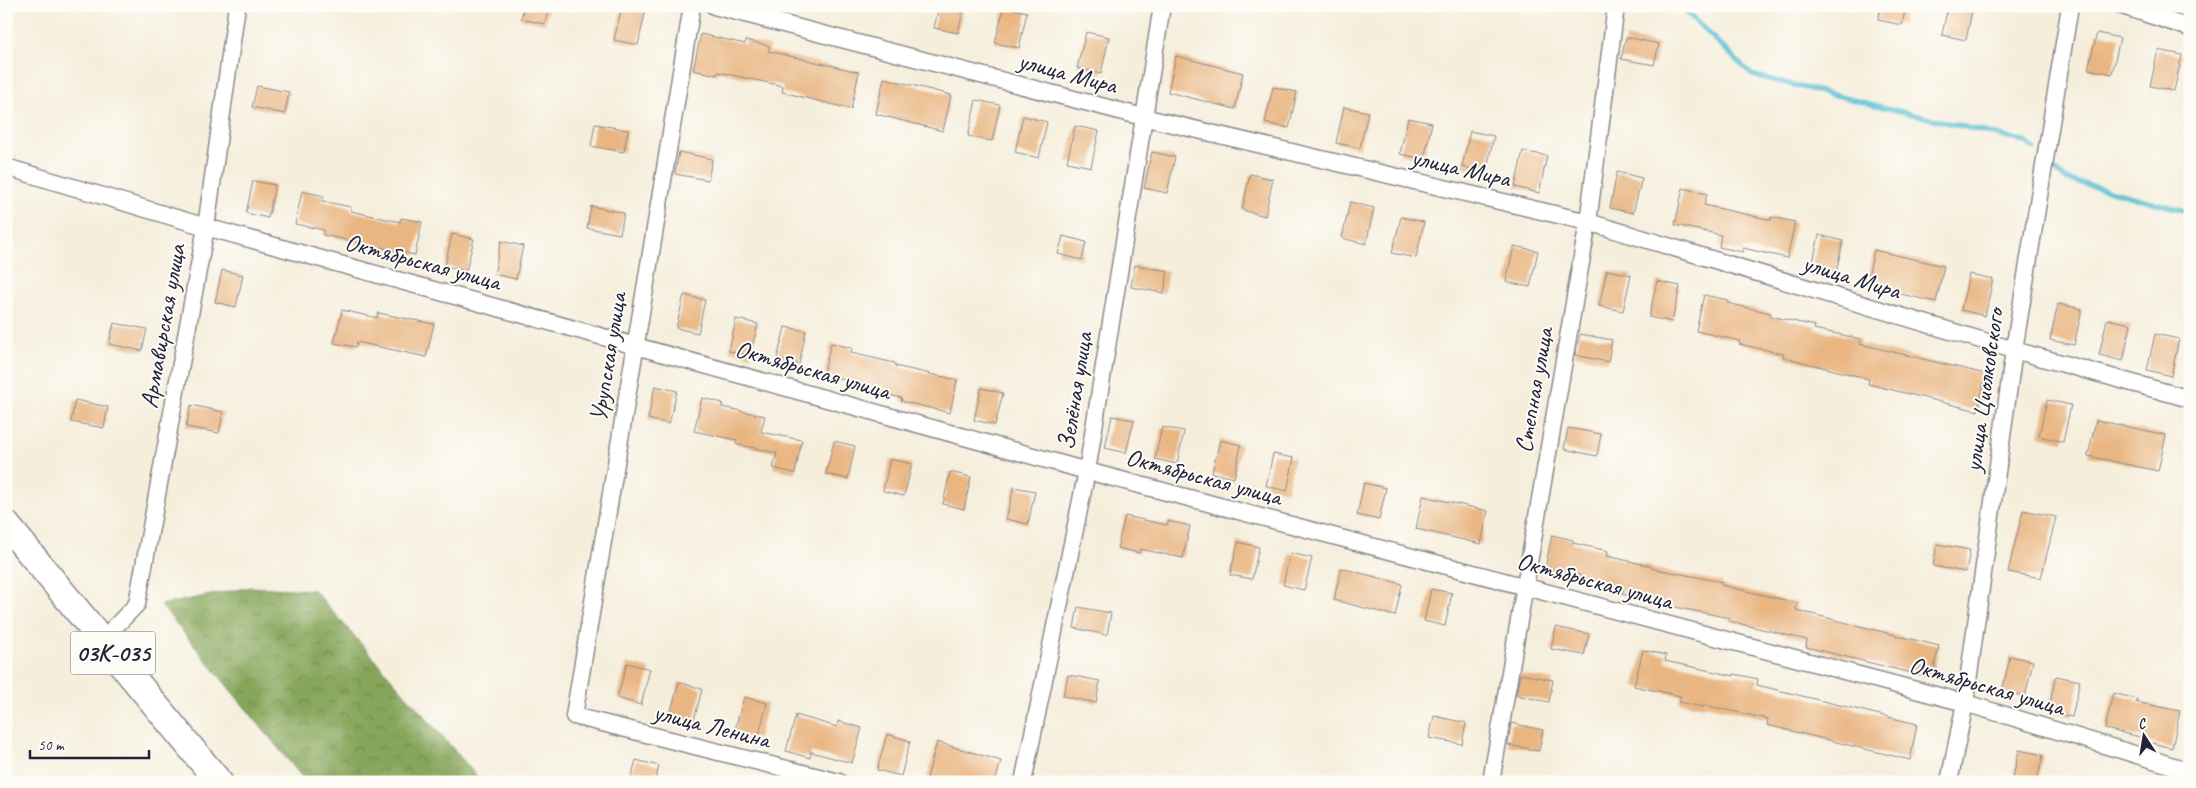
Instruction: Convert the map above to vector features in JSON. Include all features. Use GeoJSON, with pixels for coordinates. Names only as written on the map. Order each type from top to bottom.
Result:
{"type":"FeatureCollection","features":[{"type":"Feature","properties":{"kind":"main road","name":"03К-035"},"geometry":{"type":"LineString","coordinates":[[6,524],[219,782]]}},
{"type":"Feature","properties":{"kind":"street","name":"Армавирская улица"},"geometry":{"type":"LineString","coordinates":[[102,640],[137,604],[206,226],[237,6]]}},
{"type":"Feature","properties":{"kind":"street","name":"Урупская улица"},"geometry":{"type":"LineString","coordinates":[[574,716],[634,345],[692,6]]}},
{"type":"Feature","properties":{"kind":"street","name":"улица Мира"},"geometry":{"type":"LineString","coordinates":[[714,6],[1143,117],[1588,222],[2014,350],[2190,399]]}},
{"type":"Feature","properties":{"kind":"street","name":"Зелёная улица"},"geometry":{"type":"LineString","coordinates":[[1023,782],[1087,471],[1162,6]]}},
{"type":"Feature","properties":{"kind":"street","name":"Степная улица"},"geometry":{"type":"LineString","coordinates":[[1491,782],[1588,222],[1616,6]]}},
{"type":"Feature","properties":{"kind":"street","name":"улица Циолковского"},"geometry":{"type":"LineString","coordinates":[[1949,782],[1965,703],[2014,350],[2070,6]]}},
{"type":"Feature","properties":{"kind":"street"},"geometry":{"type":"LineString","coordinates":[[2122,6],[2190,28]]}},
{"type":"Feature","properties":{"kind":"street","name":"Октябрьская улица"},"geometry":{"type":"LineString","coordinates":[[6,167],[206,226],[1087,471],[1965,703],[2190,770]]}},
{"type":"Feature","properties":{"kind":"street","name":"улица Ленина"},"geometry":{"type":"LineString","coordinates":[[574,716],[839,782]]}},
{"type":"Feature","properties":{"kind":"green space"},"geometry":{"type":"Polygon","coordinates":[[[251,587],[314,590],[482,782],[306,782],[161,605],[251,587]]]}},
{"type":"Feature","properties":{"kind":"building"},"geometry":{"type":"Polygon","coordinates":[[[524,6],[549,6],[545,24],[521,19],[524,6]]]}},
{"type":"Feature","properties":{"kind":"building"},"geometry":{"type":"Polygon","coordinates":[[[622,6],[646,9],[638,45],[614,40],[622,6]]]}},
{"type":"Feature","properties":{"kind":"building"},"geometry":{"type":"Polygon","coordinates":[[[939,6],[964,6],[958,33],[934,28],[939,6]]]}},
{"type":"Feature","properties":{"kind":"building"},"geometry":{"type":"Polygon","coordinates":[[[1881,6],[1906,6],[1902,25],[1878,20],[1881,6]]]}},
{"type":"Feature","properties":{"kind":"building"},"geometry":{"type":"Polygon","coordinates":[[[1948,6],[1973,6],[1966,40],[1942,35],[1948,6]]]}},
{"type":"Feature","properties":{"kind":"building"},"geometry":{"type":"Polygon","coordinates":[[[1004,7],[1027,12],[1019,48],[995,43],[1004,7]]]}},
{"type":"Feature","properties":{"kind":"building"},"geometry":{"type":"Polygon","coordinates":[[[1086,32],[1109,37],[1101,74],[1077,68],[1086,32]]]}},
{"type":"Feature","properties":{"kind":"building"},"geometry":{"type":"Polygon","coordinates":[[[2097,33],[2120,38],[2112,74],[2088,69],[2097,33]]]}},
{"type":"Feature","properties":{"kind":"building"},"geometry":{"type":"Polygon","coordinates":[[[701,34],[745,44],[746,40],[770,46],[768,51],[859,72],[851,109],[782,92],[783,86],[718,72],[717,75],[693,70],[701,34]]]}},
{"type":"Feature","properties":{"kind":"building"},"geometry":{"type":"Polygon","coordinates":[[[1626,37],[1659,44],[1654,65],[1621,59],[1626,37]]]}},
{"type":"Feature","properties":{"kind":"building"},"geometry":{"type":"Polygon","coordinates":[[[2158,50],[2182,55],[2174,91],[2150,86],[2158,50]]]}},
{"type":"Feature","properties":{"kind":"building"},"geometry":{"type":"Polygon","coordinates":[[[1176,56],[1243,73],[1235,109],[1168,92],[1176,56]]]}},
{"type":"Feature","properties":{"kind":"building"},"geometry":{"type":"Polygon","coordinates":[[[884,78],[951,95],[943,131],[876,114],[884,78]]]}},
{"type":"Feature","properties":{"kind":"building"},"geometry":{"type":"Polygon","coordinates":[[[257,86],[289,92],[285,114],[252,107],[257,86]]]}},
{"type":"Feature","properties":{"kind":"building"},"geometry":{"type":"Polygon","coordinates":[[[1273,87],[1297,92],[1289,128],[1265,123],[1273,87]]]}},
{"type":"Feature","properties":{"kind":"building"},"geometry":{"type":"Polygon","coordinates":[[[976,100],[1000,105],[992,141],[968,136],[976,100]]]}},
{"type":"Feature","properties":{"kind":"building"},"geometry":{"type":"Polygon","coordinates":[[[1344,107],[1368,112],[1360,148],[1336,143],[1344,107]]]}},
{"type":"Feature","properties":{"kind":"building"},"geometry":{"type":"Polygon","coordinates":[[[1023,116],[1047,122],[1039,158],[1015,152],[1023,116]]]}},
{"type":"Feature","properties":{"kind":"building"},"geometry":{"type":"Polygon","coordinates":[[[1408,118],[1432,123],[1424,159],[1400,154],[1408,118]]]}},
{"type":"Feature","properties":{"kind":"building"},"geometry":{"type":"Polygon","coordinates":[[[595,124],[628,130],[624,152],[591,146],[595,124]]]}},
{"type":"Feature","properties":{"kind":"building"},"geometry":{"type":"Polygon","coordinates":[[[1075,126],[1099,131],[1091,167],[1067,162],[1075,126]]]}},
{"type":"Feature","properties":{"kind":"building"},"geometry":{"type":"Polygon","coordinates":[[[1470,131],[1494,136],[1486,172],[1462,167],[1470,131]]]}},
{"type":"Feature","properties":{"kind":"building"},"geometry":{"type":"Polygon","coordinates":[[[1523,151],[1547,156],[1539,193],[1515,187],[1523,151]]]}},
{"type":"Feature","properties":{"kind":"building"},"geometry":{"type":"Polygon","coordinates":[[[679,152],[712,159],[708,180],[675,174],[679,152]]]}},
{"type":"Feature","properties":{"kind":"building"},"geometry":{"type":"Polygon","coordinates":[[[1152,152],[1175,157],[1167,193],[1144,188],[1152,152]]]}},
{"type":"Feature","properties":{"kind":"building"},"geometry":{"type":"Polygon","coordinates":[[[1617,172],[1642,178],[1633,213],[1610,208],[1617,172]]]}},
{"type":"Feature","properties":{"kind":"building"},"geometry":{"type":"Polygon","coordinates":[[[1250,174],[1273,179],[1265,216],[1242,210],[1250,174]]]}},
{"type":"Feature","properties":{"kind":"building"},"geometry":{"type":"Polygon","coordinates":[[[253,181],[275,185],[268,218],[246,213],[253,181]]]}},
{"type":"Feature","properties":{"kind":"building"},"geometry":{"type":"Polygon","coordinates":[[[1683,188],[1707,194],[1704,205],[1771,220],[1771,217],[1795,222],[1787,258],[1743,248],[1743,252],[1719,247],[1721,235],[1675,225],[1683,188]]]}},
{"type":"Feature","properties":{"kind":"building"},"geometry":{"type":"Polygon","coordinates":[[[302,191],[324,196],[322,201],[351,207],[351,211],[400,222],[401,218],[422,222],[415,255],[379,247],[378,251],[357,246],[357,242],[323,235],[324,230],[295,224],[302,191]]]}},
{"type":"Feature","properties":{"kind":"building"},"geometry":{"type":"Polygon","coordinates":[[[1350,202],[1374,208],[1366,244],[1342,238],[1350,202]]]}},
{"type":"Feature","properties":{"kind":"building"},"geometry":{"type":"Polygon","coordinates":[[[591,206],[624,213],[620,234],[587,228],[591,206]]]}},
{"type":"Feature","properties":{"kind":"building"},"geometry":{"type":"Polygon","coordinates":[[[1401,217],[1424,222],[1416,258],[1392,253],[1401,217]]]}},
{"type":"Feature","properties":{"kind":"building"},"geometry":{"type":"Polygon","coordinates":[[[452,234],[474,239],[466,271],[445,266],[452,234]]]}},
{"type":"Feature","properties":{"kind":"building"},"geometry":{"type":"Polygon","coordinates":[[[1819,235],[1843,241],[1835,277],[1811,271],[1819,235]]]}},
{"type":"Feature","properties":{"kind":"building"},"geometry":{"type":"Polygon","coordinates":[[[1063,236],[1086,242],[1082,260],[1058,254],[1063,236]]]}},
{"type":"Feature","properties":{"kind":"building"},"geometry":{"type":"Polygon","coordinates":[[[501,241],[523,246],[516,279],[494,274],[501,241]]]}},
{"type":"Feature","properties":{"kind":"building"},"geometry":{"type":"Polygon","coordinates":[[[1514,246],[1538,251],[1530,287],[1506,282],[1514,246]]]}},
{"type":"Feature","properties":{"kind":"building"},"geometry":{"type":"Polygon","coordinates":[[[1874,250],[1944,266],[1936,302],[1866,286],[1874,250]]]}},
{"type":"Feature","properties":{"kind":"building"},"geometry":{"type":"Polygon","coordinates":[[[1135,265],[1168,271],[1164,293],[1131,287],[1135,265]]]}},
{"type":"Feature","properties":{"kind":"building"},"geometry":{"type":"Polygon","coordinates":[[[222,270],[243,275],[236,307],[215,302],[222,270]]]}},
{"type":"Feature","properties":{"kind":"building"},"geometry":{"type":"Polygon","coordinates":[[[1607,270],[1631,275],[1623,311],[1599,306],[1607,270]]]}},
{"type":"Feature","properties":{"kind":"building"},"geometry":{"type":"Polygon","coordinates":[[[1969,274],[1993,279],[1985,316],[1961,310],[1969,274]]]}},
{"type":"Feature","properties":{"kind":"building"},"geometry":{"type":"Polygon","coordinates":[[[1657,281],[1680,286],[1672,322],[1649,317],[1657,281]]]}},
{"type":"Feature","properties":{"kind":"building"},"geometry":{"type":"Polygon","coordinates":[[[684,295],[705,300],[698,333],[676,328],[684,295]]]}},
{"type":"Feature","properties":{"kind":"building"},"geometry":{"type":"Polygon","coordinates":[[[1704,295],[1728,300],[1727,303],[1771,313],[1770,316],[1815,326],[1814,329],[1861,339],[1860,344],[1986,374],[1978,411],[1868,384],[1869,379],[1783,357],[1784,354],[1739,344],[1740,341],[1696,331],[1704,295]]]}},
{"type":"Feature","properties":{"kind":"building"},"geometry":{"type":"Polygon","coordinates":[[[2058,304],[2082,309],[2074,345],[2050,340],[2058,304]]]}},
{"type":"Feature","properties":{"kind":"building"},"geometry":{"type":"Polygon","coordinates":[[[342,310],[377,318],[378,313],[434,324],[426,357],[357,342],[356,347],[334,343],[342,310]]]}},
{"type":"Feature","properties":{"kind":"building"},"geometry":{"type":"Polygon","coordinates":[[[736,319],[758,324],[750,356],[729,351],[736,319]]]}},
{"type":"Feature","properties":{"kind":"building"},"geometry":{"type":"Polygon","coordinates":[[[2107,319],[2131,324],[2123,361],[2099,355],[2107,319]]]}},
{"type":"Feature","properties":{"kind":"building"},"geometry":{"type":"Polygon","coordinates":[[[114,323],[147,329],[142,351],[109,344],[114,323]]]}},
{"type":"Feature","properties":{"kind":"building"},"geometry":{"type":"Polygon","coordinates":[[[785,327],[806,331],[799,364],[777,359],[785,327]]]}},
{"type":"Feature","properties":{"kind":"building"},"geometry":{"type":"Polygon","coordinates":[[[1580,334],[1612,340],[1608,362],[1575,355],[1580,334]]]}},
{"type":"Feature","properties":{"kind":"building"},"geometry":{"type":"Polygon","coordinates":[[[2155,334],[2179,339],[2171,376],[2147,370],[2155,334]]]}},
{"type":"Feature","properties":{"kind":"building"},"geometry":{"type":"Polygon","coordinates":[[[831,343],[852,348],[851,353],[895,363],[895,366],[957,380],[950,413],[901,401],[902,398],[867,390],[868,385],[823,375],[831,343]]]}},
{"type":"Feature","properties":{"kind":"building"},"geometry":{"type":"Polygon","coordinates":[[[655,386],[677,391],[669,424],[648,419],[655,386]]]}},
{"type":"Feature","properties":{"kind":"building"},"geometry":{"type":"Polygon","coordinates":[[[981,388],[1003,393],[995,425],[974,420],[981,388]]]}},
{"type":"Feature","properties":{"kind":"building"},"geometry":{"type":"Polygon","coordinates":[[[702,398],[723,403],[722,407],[765,416],[761,432],[802,440],[795,473],[773,468],[777,453],[736,444],[737,440],[694,431],[702,398]]]}},
{"type":"Feature","properties":{"kind":"building"},"geometry":{"type":"Polygon","coordinates":[[[75,400],[108,407],[104,428],[71,422],[75,400]]]}},
{"type":"Feature","properties":{"kind":"building"},"geometry":{"type":"Polygon","coordinates":[[[2047,400],[2071,405],[2063,442],[2039,436],[2047,400]]]}},
{"type":"Feature","properties":{"kind":"building"},"geometry":{"type":"Polygon","coordinates":[[[191,405],[223,412],[219,433],[186,427],[191,405]]]}},
{"type":"Feature","properties":{"kind":"building"},"geometry":{"type":"Polygon","coordinates":[[[1112,416],[1134,420],[1126,453],[1105,448],[1112,416]]]}},
{"type":"Feature","properties":{"kind":"building"},"geometry":{"type":"Polygon","coordinates":[[[2096,420],[2166,435],[2158,471],[2088,456],[2096,420]]]}},
{"type":"Feature","properties":{"kind":"building"},"geometry":{"type":"Polygon","coordinates":[[[1162,427],[1184,431],[1177,464],[1155,459],[1162,427]]]}},
{"type":"Feature","properties":{"kind":"building"},"geometry":{"type":"Polygon","coordinates":[[[1568,428],[1601,434],[1597,456],[1564,449],[1568,428]]]}},
{"type":"Feature","properties":{"kind":"building"},"geometry":{"type":"Polygon","coordinates":[[[1220,440],[1241,445],[1234,478],[1212,473],[1220,440]]]}},
{"type":"Feature","properties":{"kind":"building"},"geometry":{"type":"Polygon","coordinates":[[[834,441],[855,446],[848,479],[826,474],[834,441]]]}},
{"type":"Feature","properties":{"kind":"building"},"geometry":{"type":"Polygon","coordinates":[[[1273,454],[1294,458],[1287,491],[1266,486],[1273,454]]]}},
{"type":"Feature","properties":{"kind":"building"},"geometry":{"type":"Polygon","coordinates":[[[890,459],[912,464],[904,496],[883,491],[890,459]]]}},
{"type":"Feature","properties":{"kind":"building"},"geometry":{"type":"Polygon","coordinates":[[[950,472],[971,477],[964,509],[943,504],[950,472]]]}},
{"type":"Feature","properties":{"kind":"building"},"geometry":{"type":"Polygon","coordinates":[[[1364,483],[1386,488],[1379,520],[1357,515],[1364,483]]]}},
{"type":"Feature","properties":{"kind":"building"},"geometry":{"type":"Polygon","coordinates":[[[1014,487],[1035,491],[1028,524],[1006,519],[1014,487]]]}},
{"type":"Feature","properties":{"kind":"building"},"geometry":{"type":"Polygon","coordinates":[[[1423,496],[1488,511],[1481,544],[1416,529],[1423,496]]]}},
{"type":"Feature","properties":{"kind":"building"},"geometry":{"type":"Polygon","coordinates":[[[2023,510],[2056,517],[2041,578],[2008,572],[2023,510]]]}},
{"type":"Feature","properties":{"kind":"building"},"geometry":{"type":"Polygon","coordinates":[[[1125,516],[1167,525],[1168,521],[1190,526],[1183,558],[1140,549],[1139,553],[1117,548],[1125,516]]]}},
{"type":"Feature","properties":{"kind":"building"},"geometry":{"type":"Polygon","coordinates":[[[1552,535],[1573,540],[1573,543],[1608,551],[1607,556],[1651,566],[1651,568],[1722,582],[1721,585],[1797,603],[1796,610],[1939,646],[1932,678],[1806,647],[1807,640],[1729,621],[1730,618],[1622,594],[1624,589],[1580,579],[1580,575],[1545,568],[1552,535]]]}},
{"type":"Feature","properties":{"kind":"building"},"geometry":{"type":"Polygon","coordinates":[[[1238,542],[1259,547],[1252,579],[1230,575],[1238,542]]]}},
{"type":"Feature","properties":{"kind":"building"},"geometry":{"type":"Polygon","coordinates":[[[1937,544],[1970,550],[1966,572],[1933,566],[1937,544]]]}},
{"type":"Feature","properties":{"kind":"building"},"geometry":{"type":"Polygon","coordinates":[[[1290,553],[1312,558],[1304,590],[1283,585],[1290,553]]]}},
{"type":"Feature","properties":{"kind":"building"},"geometry":{"type":"Polygon","coordinates":[[[1341,568],[1402,584],[1395,616],[1334,600],[1341,568]]]}},
{"type":"Feature","properties":{"kind":"building"},"geometry":{"type":"Polygon","coordinates":[[[1431,589],[1452,593],[1445,626],[1424,621],[1431,589]]]}},
{"type":"Feature","properties":{"kind":"building"},"geometry":{"type":"Polygon","coordinates":[[[1078,607],[1111,613],[1107,635],[1074,628],[1078,607]]]}},
{"type":"Feature","properties":{"kind":"building"},"geometry":{"type":"Polygon","coordinates":[[[1556,627],[1589,634],[1584,655],[1551,649],[1556,627]]]}},
{"type":"Feature","properties":{"kind":"building"},"geometry":{"type":"Polygon","coordinates":[[[1643,650],[1666,655],[1665,661],[1734,676],[1734,674],[1758,679],[1757,685],[1917,724],[1910,760],[1767,725],[1768,719],[1704,705],[1703,707],[1679,702],[1681,696],[1634,686],[1643,650]]]}},
{"type":"Feature","properties":{"kind":"building"},"geometry":{"type":"Polygon","coordinates":[[[2010,656],[2033,661],[2025,697],[2002,692],[2010,656]]]}},
{"type":"Feature","properties":{"kind":"building"},"geometry":{"type":"Polygon","coordinates":[[[627,663],[650,669],[641,705],[617,698],[627,663]]]}},
{"type":"Feature","properties":{"kind":"building"},"geometry":{"type":"Polygon","coordinates":[[[1520,674],[1553,680],[1549,702],[1516,695],[1520,674]]]}},
{"type":"Feature","properties":{"kind":"building"},"geometry":{"type":"Polygon","coordinates":[[[1068,675],[1100,681],[1096,703],[1063,696],[1068,675]]]}},
{"type":"Feature","properties":{"kind":"building"},"geometry":{"type":"Polygon","coordinates":[[[2056,676],[2080,681],[2072,717],[2048,712],[2056,676]]]}},
{"type":"Feature","properties":{"kind":"building"},"geometry":{"type":"Polygon","coordinates":[[[679,682],[702,689],[693,724],[669,718],[679,682]]]}},
{"type":"Feature","properties":{"kind":"building"},"geometry":{"type":"Polygon","coordinates":[[[2113,693],[2137,699],[2136,702],[2180,711],[2172,748],[2148,742],[2149,739],[2105,729],[2113,693]]]}},
{"type":"Feature","properties":{"kind":"building"},"geometry":{"type":"Polygon","coordinates":[[[744,697],[767,703],[758,739],[734,733],[744,697]]]}},
{"type":"Feature","properties":{"kind":"building"},"geometry":{"type":"Polygon","coordinates":[[[796,715],[837,727],[838,721],[862,728],[852,763],[811,752],[810,758],[786,751],[796,715]]]}},
{"type":"Feature","properties":{"kind":"building"},"geometry":{"type":"Polygon","coordinates":[[[1434,716],[1466,723],[1462,744],[1429,738],[1434,716]]]}},
{"type":"Feature","properties":{"kind":"building"},"geometry":{"type":"Polygon","coordinates":[[[1511,723],[1543,730],[1539,751],[1508,745],[1511,723]]]}},
{"type":"Feature","properties":{"kind":"building"},"geometry":{"type":"Polygon","coordinates":[[[887,734],[910,741],[901,776],[877,770],[887,734]]]}},
{"type":"Feature","properties":{"kind":"building"},"geometry":{"type":"Polygon","coordinates":[[[937,742],[1001,761],[995,782],[942,782],[927,778],[937,742]]]}},
{"type":"Feature","properties":{"kind":"building"},"geometry":{"type":"Polygon","coordinates":[[[2019,750],[2043,755],[2037,782],[2012,782],[2019,750]]]}},
{"type":"Feature","properties":{"kind":"building"},"geometry":{"type":"Polygon","coordinates":[[[636,760],[659,766],[655,782],[630,782],[636,760]]]}},
{"type":"Feature","properties":{"kind":"waterway"},"geometry":{"type":"LineString","coordinates":[[1680,6],[1752,75],[2026,142],[2034,149]]}},
{"type":"Feature","properties":{"kind":"waterway"},"geometry":{"type":"LineString","coordinates":[[2055,170],[2065,179],[2190,212]]}}]}
